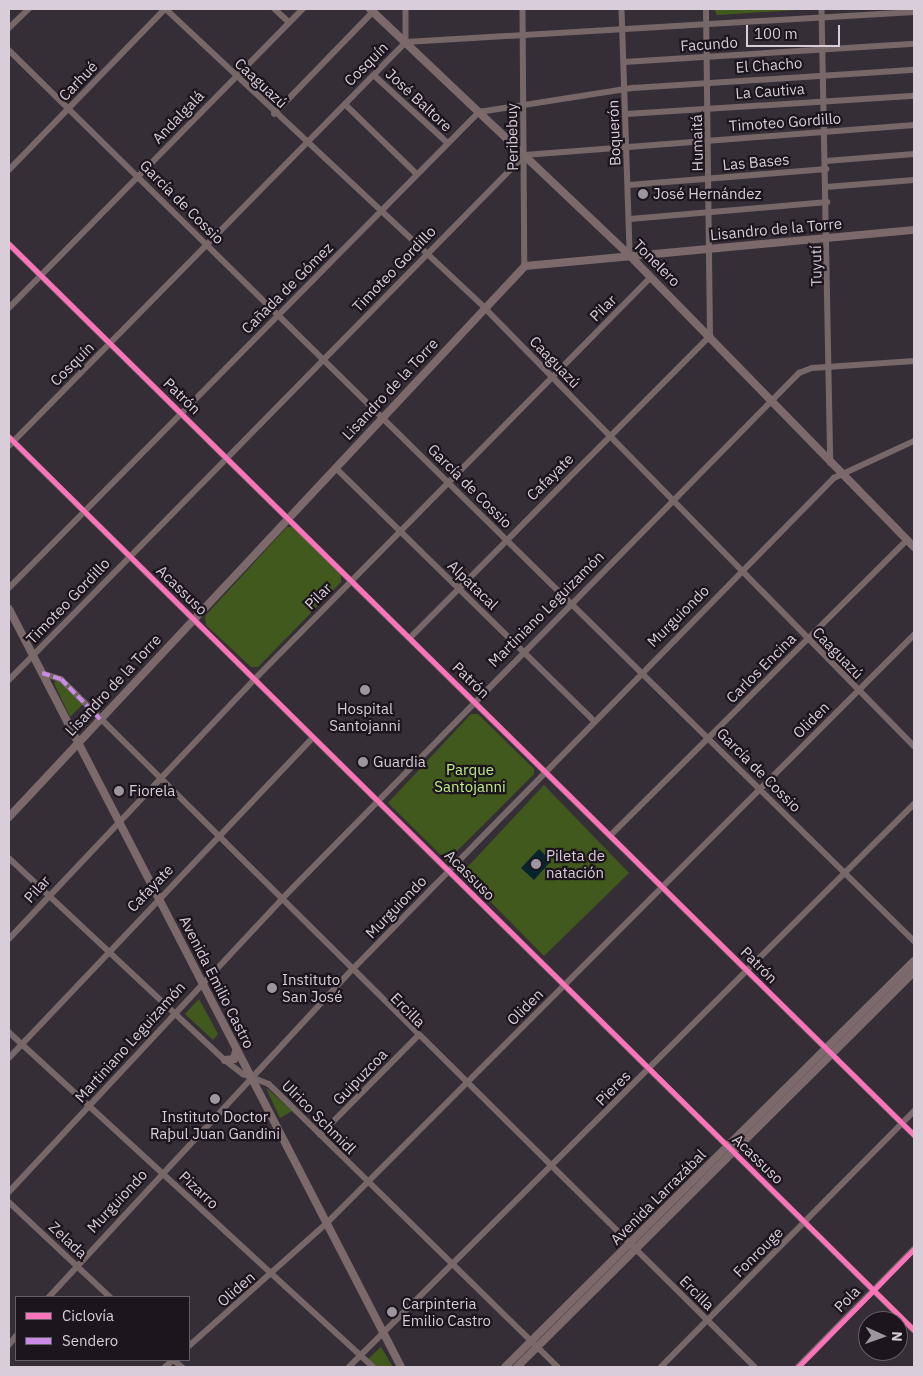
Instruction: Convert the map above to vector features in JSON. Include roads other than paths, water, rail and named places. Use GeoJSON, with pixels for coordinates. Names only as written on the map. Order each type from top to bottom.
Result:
{"type":"FeatureCollection","features":[{"type":"Feature","properties":{"kind":"street"},"geometry":{"type":"LineString","coordinates":[[9,28],[28,9]]}},
{"type":"Feature","properties":{"kind":"street","name":"Caaguazú"},"geometry":{"type":"LineString","coordinates":[[165,9],[274,114],[381,210],[485,308],[807,639],[914,746]]}},
{"type":"Feature","properties":{"kind":"street","name":"Carhué"},"geometry":{"type":"LineString","coordinates":[[9,170],[165,9]]}},
{"type":"Feature","properties":{"kind":"street"},"geometry":{"type":"LineString","coordinates":[[274,9],[289,22]]}},
{"type":"Feature","properties":{"kind":"street","name":"Andalgalá"},"geometry":{"type":"LineString","coordinates":[[9,308],[235,76],[303,9]]}},
{"type":"Feature","properties":{"kind":"street"},"geometry":{"type":"LineString","coordinates":[[406,9],[406,42]]}},
{"type":"Feature","properties":{"kind":"street","name":"Peribebuy"},"geometry":{"type":"LineString","coordinates":[[523,9],[525,266]]}},
{"type":"Feature","properties":{"kind":"street","name":"Boquerón"},"geometry":{"type":"LineString","coordinates":[[622,9],[628,147],[630,256]]}},
{"type":"Feature","properties":{"kind":"street","name":"Humaitá"},"geometry":{"type":"LineString","coordinates":[[706,9],[711,248],[710,336]]}},
{"type":"Feature","properties":{"kind":"street","name":"Tuyutí"},"geometry":{"type":"LineString","coordinates":[[822,9],[831,367],[831,463]]}},
{"type":"Feature","properties":{"kind":"street"},"geometry":{"type":"LineString","coordinates":[[274,114],[371,11]]}},
{"type":"Feature","properties":{"kind":"street","name":"Tonelero"},"geometry":{"type":"LineString","coordinates":[[371,11],[406,42],[652,277],[914,547]]}},
{"type":"Feature","properties":{"kind":"street","name":"Cosquín"},"geometry":{"type":"LineString","coordinates":[[10,441],[110,343],[406,42],[914,12]]}},
{"type":"Feature","properties":{"kind":"street","name":"Facundo"},"geometry":{"type":"LineString","coordinates":[[624,62],[914,44]]}},
{"type":"Feature","properties":{"kind":"street","name":"García de Cossio"},"geometry":{"type":"LineString","coordinates":[[9,50],[914,941]]}},
{"type":"Feature","properties":{"kind":"street","name":"El Chacho"},"geometry":{"type":"LineString","coordinates":[[626,91],[708,82],[816,74],[824,77],[914,70]]}},
{"type":"Feature","properties":{"kind":"street","name":"José Baltore"},"geometry":{"type":"LineString","coordinates":[[374,75],[448,143]]}},
{"type":"Feature","properties":{"kind":"street"},"geometry":{"type":"LineString","coordinates":[[479,112],[626,91]]}},
{"type":"Feature","properties":{"kind":"street","name":"La Cautiva"},"geometry":{"type":"LineString","coordinates":[[626,114],[914,96]]}},
{"type":"Feature","properties":{"kind":"street"},"geometry":{"type":"LineString","coordinates":[[345,104],[417,174]]}},
{"type":"Feature","properties":{"kind":"street","name":"Cañada de Gómez"},"geometry":{"type":"LineString","coordinates":[[9,588],[479,112]]}},
{"type":"Feature","properties":{"kind":"street","name":"Timoteo Gordillo"},"geometry":{"type":"LineString","coordinates":[[9,680],[426,253],[525,155],[914,125]]}},
{"type":"Feature","properties":{"kind":"street"},"geometry":{"type":"LineString","coordinates":[[826,161],[914,154]]}},
{"type":"Feature","properties":{"kind":"street","name":"Las Bases"},"geometry":{"type":"LineString","coordinates":[[629,185],[826,169]]}},
{"type":"Feature","properties":{"kind":"street"},"geometry":{"type":"LineString","coordinates":[[826,186],[914,180]]}},
{"type":"Feature","properties":{"kind":"street"},"geometry":{"type":"LineString","coordinates":[[630,219],[827,202]]}},
{"type":"Feature","properties":{"kind":"street","name":"Lisandro de la Torre"},"geometry":{"type":"LineString","coordinates":[[9,817],[525,266],[914,230]]}},
{"type":"Feature","properties":{"kind":"street","name":"Patrón"},"geometry":{"type":"LineString","coordinates":[[9,244],[914,1135]]}},
{"type":"Feature","properties":{"kind":"street","name":"Pilar"},"geometry":{"type":"LineString","coordinates":[[9,939],[158,778],[652,277]]}},
{"type":"Feature","properties":{"kind":"street","name":"Cafayate"},"geometry":{"type":"LineString","coordinates":[[410,638],[506,539],[710,336]]}},
{"type":"Feature","properties":{"kind":"street","name":"Martiniano Leguizamón"},"geometry":{"type":"LineString","coordinates":[[9,1192],[202,983],[474,700],[570,602],[805,370],[914,362]]}},
{"type":"Feature","properties":{"kind":"street","name":"Acassuso"},"geometry":{"type":"LineString","coordinates":[[10,441],[130,556],[563,986],[914,1330]]}},
{"type":"Feature","properties":{"kind":"street","name":"Murguiondo"},"geometry":{"type":"LineString","coordinates":[[50,1296],[161,1172],[448,870],[640,671],[841,472],[914,441]]}},
{"type":"Feature","properties":{"kind":"street","name":"Alpatacal"},"geometry":{"type":"LineString","coordinates":[[336,468],[593,720]]}},
{"type":"Feature","properties":{"kind":"street","name":"Carlos Encina"},"geometry":{"type":"LineString","coordinates":[[611,835],[907,540]]}},
{"type":"Feature","properties":{"kind":"street","name":"Avenida Emilio Castro"},"geometry":{"type":"LineString","coordinates":[[9,609],[401,1367]]}},
{"type":"Feature","properties":{"kind":"street","name":"Oliden"},"geometry":{"type":"LineString","coordinates":[[190,1345],[273,1275],[327,1223],[914,634]]}},
{"type":"Feature","properties":{"kind":"street","name":"Ercilla"},"geometry":{"type":"LineString","coordinates":[[42,673],[61,679],[465,1085],[755,1367]]}},
{"type":"Feature","properties":{"kind":"street","name":"Cafayate"},"geometry":{"type":"LineString","coordinates":[[9,1058],[158,896],[313,738]]}},
{"type":"Feature","properties":{"kind":"street","name":"Pieres"},"geometry":{"type":"LineString","coordinates":[[349,1367],[914,804]]}},
{"type":"Feature","properties":{"kind":"street","name":"Ulrico Schmidl"},"geometry":{"type":"LineString","coordinates":[[9,858],[225,1060],[250,1077],[269,1084],[367,1183],[558,1367]]}},
{"type":"Feature","properties":{"kind":"street","name":"Avenida Larrazábal"},"geometry":{"type":"LineString","coordinates":[[505,1367],[535,1345],[636,1250],[731,1149],[829,1051],[914,961]]}},
{"type":"Feature","properties":{"kind":"street","name":"Avenida Larrazábal"},"geometry":{"type":"LineString","coordinates":[[829,1051],[914,972]]}},
{"type":"Feature","properties":{"kind":"street","name":"Pizarro"},"geometry":{"type":"LineString","coordinates":[[9,1032],[373,1367]]}},
{"type":"Feature","properties":{"kind":"street","name":"Guipuzcoa"},"geometry":{"type":"LineString","coordinates":[[320,1135],[417,1037]]}},
{"type":"Feature","properties":{"kind":"street"},"geometry":{"type":"LineString","coordinates":[[225,1060],[234,1059],[236,1051]]}},
{"type":"Feature","properties":{"kind":"street","name":"Fonrouge"},"geometry":{"type":"LineString","coordinates":[[661,1367],[914,1111]]}},
{"type":"Feature","properties":{"kind":"street","name":"Avenida Larrazábal"},"geometry":{"type":"LineString","coordinates":[[517,1367],[535,1345],[630,1244],[731,1149]]}},
{"type":"Feature","properties":{"kind":"street","name":"Zelada"},"geometry":{"type":"LineString","coordinates":[[9,1202],[109,1296]]}},
{"type":"Feature","properties":{"kind":"street","name":"Pola"},"geometry":{"type":"LineString","coordinates":[[798,1367],[914,1249]]}},
{"type":"Feature","properties":{"kind":"water","name":"Pileta de natación"},"geometry":{"type":"Polygon","coordinates":[[[539,849],[551,861],[534,880],[521,868],[539,849]]]}},
{"type":"Feature","properties":{"kind":"place","name":"José Hernández"},"geometry":{"type":"Point","coordinates":[643,194]}},
{"type":"Feature","properties":{"kind":"place","name":"Hospital Santojanni"},"geometry":{"type":"Point","coordinates":[365,690]}},
{"type":"Feature","properties":{"kind":"place","name":"Guardia"},"geometry":{"type":"Point","coordinates":[363,762]}},
{"type":"Feature","properties":{"kind":"place","name":"Fiorela"},"geometry":{"type":"Point","coordinates":[119,791]}},
{"type":"Feature","properties":{"kind":"place","name":"Pileta de natación"},"geometry":{"type":"Point","coordinates":[536,864]}},
{"type":"Feature","properties":{"kind":"place","name":"Instituto San José"},"geometry":{"type":"Point","coordinates":[272,988]}},
{"type":"Feature","properties":{"kind":"place","name":"Instituto Doctor Raþul Juan Gandini"},"geometry":{"type":"Point","coordinates":[215,1099]}},
{"type":"Feature","properties":{"kind":"place","name":"Carpinteria Emilio Castro"},"geometry":{"type":"Point","coordinates":[392,1312]}},
{"type":"Feature","properties":{"kind":"park label","name":"Parque Santojanni"},"geometry":{"type":"Point","coordinates":[470,778]}}]}
